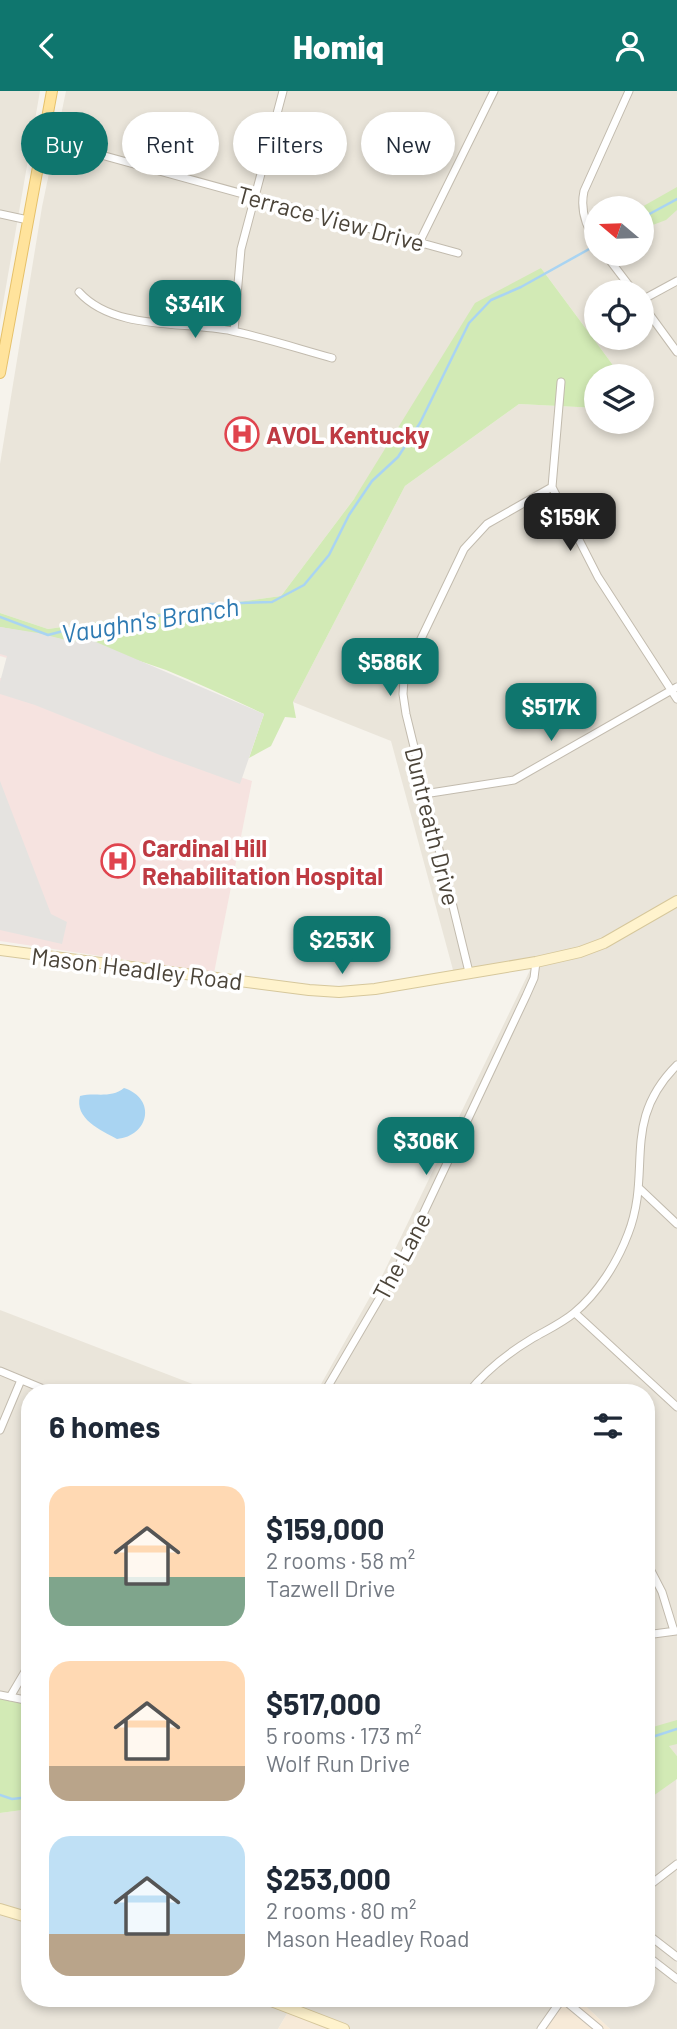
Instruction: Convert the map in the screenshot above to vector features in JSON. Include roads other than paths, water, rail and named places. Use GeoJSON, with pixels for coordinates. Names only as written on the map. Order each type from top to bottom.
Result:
{"type":"FeatureCollection","features":[{"type":"Feature","properties":{"kind":"main road"},"geometry":{"type":"LineString","coordinates":[[48,112],[52,91]]}},
{"type":"Feature","properties":{"kind":"main road"},"geometry":{"type":"LineString","coordinates":[[0,373],[36,175]]}},
{"type":"Feature","properties":{"kind":"main road","name":"Mason Headley Road"},"geometry":{"type":"LineString","coordinates":[[0,950],[339,992],[375,989],[580,952],[604,943],[677,901]]}},
{"type":"Feature","properties":{"kind":"main road"},"geometry":{"type":"LineString","coordinates":[[0,1909],[21,1915]]}},
{"type":"Feature","properties":{"kind":"main road"},"geometry":{"type":"LineString","coordinates":[[287,2007],[344,2029]]}},
{"type":"Feature","properties":{"kind":"street"},"geometry":{"type":"LineString","coordinates":[[233,331],[237,268],[283,91]]}},
{"type":"Feature","properties":{"kind":"street"},"geometry":{"type":"LineString","coordinates":[[420,241],[494,91]]}},
{"type":"Feature","properties":{"kind":"street"},"geometry":{"type":"LineString","coordinates":[[584,214],[584,191],[629,91]]}},
{"type":"Feature","properties":{"kind":"street","name":"Terrace View Drive"},"geometry":{"type":"LineString","coordinates":[[108,157],[458,253]]}},
{"type":"Feature","properties":{"kind":"street"},"geometry":{"type":"LineString","coordinates":[[0,214],[28,220]]}},
{"type":"Feature","properties":{"kind":"street"},"geometry":{"type":"LineString","coordinates":[[614,266],[625,280]]}},
{"type":"Feature","properties":{"kind":"street"},"geometry":{"type":"LineString","coordinates":[[654,295],[677,281]]}},
{"type":"Feature","properties":{"kind":"street"},"geometry":{"type":"LineString","coordinates":[[79,292],[95,308],[119,317],[233,331],[332,358]]}},
{"type":"Feature","properties":{"kind":"street"},"geometry":{"type":"LineString","coordinates":[[654,319],[677,352]]}},
{"type":"Feature","properties":{"kind":"street"},"geometry":{"type":"LineString","coordinates":[[561,382],[552,487],[598,577],[674,689],[677,699]]}},
{"type":"Feature","properties":{"kind":"street","name":"Duntreath Drive"},"geometry":{"type":"LineString","coordinates":[[469,972],[424,794],[403,694],[404,678],[415,650],[470,541],[487,524],[552,487]]}},
{"type":"Feature","properties":{"kind":"street"},"geometry":{"type":"LineString","coordinates":[[424,794],[514,780],[674,689]]}},
{"type":"Feature","properties":{"kind":"street","name":"The Lane"},"geometry":{"type":"LineString","coordinates":[[329,1384],[399,1265],[526,996],[534,978],[536,962]]}},
{"type":"Feature","properties":{"kind":"street"},"geometry":{"type":"LineString","coordinates":[[477,1384],[502,1359],[575,1313],[605,1278],[623,1245],[632,1221],[639,1188],[639,1150],[646,1112],[660,1083],[677,1065]]}},
{"type":"Feature","properties":{"kind":"street"},"geometry":{"type":"LineString","coordinates":[[639,1188],[677,1224]]}},
{"type":"Feature","properties":{"kind":"street"},"geometry":{"type":"LineString","coordinates":[[575,1313],[652,1384]]}},
{"type":"Feature","properties":{"kind":"street"},"geometry":{"type":"LineString","coordinates":[[0,1371],[31,1384]]}},
{"type":"Feature","properties":{"kind":"street"},"geometry":{"type":"LineString","coordinates":[[0,1430],[21,1380]]}},
{"type":"Feature","properties":{"kind":"street"},"geometry":{"type":"LineString","coordinates":[[655,1387],[677,1407]]}},
{"type":"Feature","properties":{"kind":"street"},"geometry":{"type":"LineString","coordinates":[[655,1578],[675,1631],[655,1634]]}},
{"type":"Feature","properties":{"kind":"street"},"geometry":{"type":"LineString","coordinates":[[10,1697],[21,1678]]}},
{"type":"Feature","properties":{"kind":"street"},"geometry":{"type":"LineString","coordinates":[[0,1695],[21,1699]]}},
{"type":"Feature","properties":{"kind":"street"},"geometry":{"type":"LineString","coordinates":[[655,1881],[677,1864]]}},
{"type":"Feature","properties":{"kind":"street"},"geometry":{"type":"LineString","coordinates":[[655,1940],[677,1957]]}},
{"type":"Feature","properties":{"kind":"street"},"geometry":{"type":"LineString","coordinates":[[655,1962],[677,1979]]}},
{"type":"Feature","properties":{"kind":"street"},"geometry":{"type":"LineString","coordinates":[[541,2029],[556,2007]]}},
{"type":"Feature","properties":{"kind":"street"},"geometry":{"type":"LineString","coordinates":[[572,2007],[599,2029]]}},
{"type":"Feature","properties":{"kind":"water"},"geometry":{"type":"Polygon","coordinates":[[[124,1088],[141,1100],[145,1117],[136,1131],[117,1139],[90,1123],[81,1111],[80,1096],[114,1093],[124,1088]]]}},
{"type":"Feature","properties":{"kind":"waterway","name":"Vaughn's Branch"},"geometry":{"type":"LineString","coordinates":[[654,211],[677,199]]}},
{"type":"Feature","properties":{"kind":"waterway","name":"Vaughn's Branch"},"geometry":{"type":"LineString","coordinates":[[0,617],[48,635],[211,604],[272,602],[304,585],[329,555],[349,515],[372,481],[398,457],[420,423],[469,323],[491,300],[521,287],[584,252]]}},
{"type":"Feature","properties":{"kind":"waterway"},"geometry":{"type":"LineString","coordinates":[[655,1736],[677,1729]]}},
{"type":"Feature","properties":{"kind":"waterway"},"geometry":{"type":"LineString","coordinates":[[0,1795],[12,1799],[21,1798]]}},
{"type":"Feature","properties":{"kind":"place","name":"AVOL Kentucky"},"geometry":{"type":"Point","coordinates":[242,434]}},
{"type":"Feature","properties":{"kind":"place","name":"Cardinal Hill Rehabilitation Hospital"},"geometry":{"type":"Point","coordinates":[118,861]}}]}
